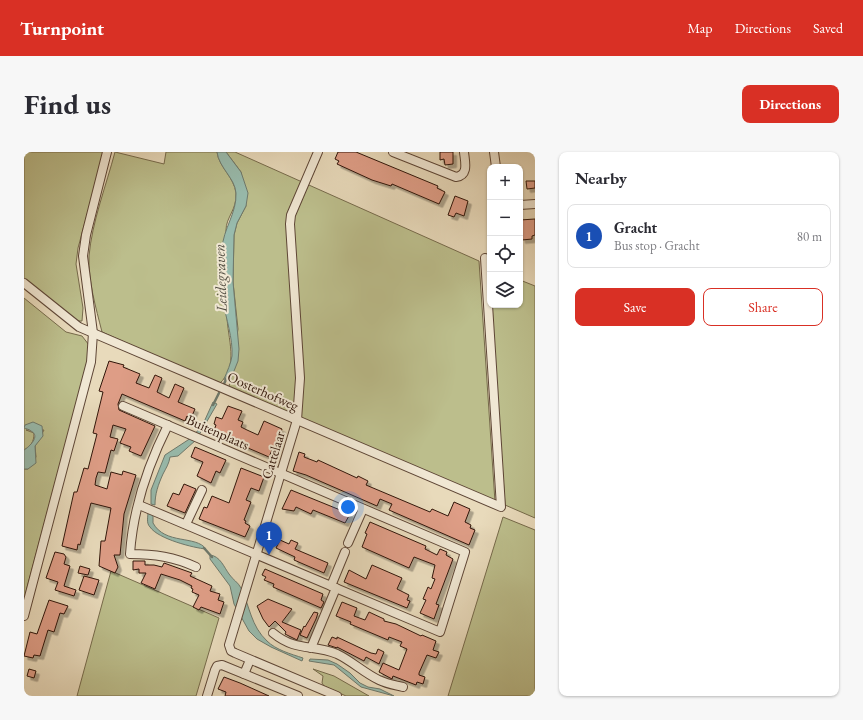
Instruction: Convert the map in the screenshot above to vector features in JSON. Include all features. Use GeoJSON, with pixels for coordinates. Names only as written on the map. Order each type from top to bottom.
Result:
{"type":"FeatureCollection","features":[{"type":"Feature","properties":{"kind":"street"},"geometry":{"type":"LineString","coordinates":[[24,616],[91,362],[93,333],[83,256],[86,235],[107,152]]}},
{"type":"Feature","properties":{"kind":"street","name":"Cattelaar"},"geometry":{"type":"LineString","coordinates":[[318,152],[291,215],[290,224],[300,378],[297,420],[245,590],[230,648],[231,651],[250,660],[337,696]]}},
{"type":"Feature","properties":{"kind":"street"},"geometry":{"type":"LineString","coordinates":[[393,152],[456,178],[462,176],[465,170],[464,152]]}},
{"type":"Feature","properties":{"kind":"street"},"geometry":{"type":"LineString","coordinates":[[494,152],[496,164]]}},
{"type":"Feature","properties":{"kind":"street"},"geometry":{"type":"LineString","coordinates":[[523,205],[535,204]]}},
{"type":"Feature","properties":{"kind":"street","name":"Oosterhofweg"},"geometry":{"type":"LineString","coordinates":[[24,283],[79,327],[502,507],[485,258]]}},
{"type":"Feature","properties":{"kind":"street","name":"Buitenplaats"},"geometry":{"type":"LineString","coordinates":[[123,406],[190,433],[465,552],[440,632],[334,587]]}},
{"type":"Feature","properties":{"kind":"street","name":"Buitenplaats"},"geometry":{"type":"LineString","coordinates":[[168,425],[149,467],[131,539],[130,554],[154,554],[178,559],[196,567]]}},
{"type":"Feature","properties":{"kind":"street"},"geometry":{"type":"LineString","coordinates":[[186,524],[202,490]]}},
{"type":"Feature","properties":{"kind":"street"},"geometry":{"type":"LineString","coordinates":[[139,505],[159,512],[334,587]]}},
{"type":"Feature","properties":{"kind":"street"},"geometry":{"type":"LineString","coordinates":[[348,543],[363,509]]}},
{"type":"Feature","properties":{"kind":"street"},"geometry":{"type":"LineString","coordinates":[[311,648],[334,587],[345,552]]}},
{"type":"Feature","properties":{"kind":"street"},"geometry":{"type":"LineString","coordinates":[[273,633],[289,644],[336,654],[379,680],[403,687]]}},
{"type":"Feature","properties":{"kind":"street"},"geometry":{"type":"LineString","coordinates":[[244,674],[250,660]]}},
{"type":"Feature","properties":{"kind":"street"},"geometry":{"type":"LineString","coordinates":[[207,696],[217,666],[222,665],[298,696]]}},
{"type":"Feature","properties":{"kind":"green space"},"geometry":{"type":"Polygon","coordinates":[[[24,152],[104,152],[78,248],[76,264],[83,308],[82,321],[77,321],[24,280],[24,152]]]}},
{"type":"Feature","properties":{"kind":"green space"},"geometry":{"type":"Polygon","coordinates":[[[115,152],[164,164],[166,152],[217,152],[218,157],[235,187],[235,204],[226,225],[225,251],[227,315],[231,360],[225,377],[219,384],[102,332],[91,285],[89,256],[96,217],[115,152]]]}},
{"type":"Feature","properties":{"kind":"green space"},"geometry":{"type":"Polygon","coordinates":[[[226,152],[235,152],[479,261],[495,502],[229,387],[238,329],[233,282],[234,235],[237,223],[246,206],[241,172],[226,152]]]}},
{"type":"Feature","properties":{"kind":"green space"},"geometry":{"type":"Polygon","coordinates":[[[523,281],[535,286],[535,518],[505,505],[491,308],[523,308],[523,281]]]}},
{"type":"Feature","properties":{"kind":"green space"},"geometry":{"type":"Polygon","coordinates":[[[24,298],[66,332],[82,336],[89,345],[89,354],[24,599],[24,469],[28,469],[36,457],[35,446],[44,430],[26,430],[34,433],[34,436],[32,443],[24,450],[24,298]]]}},
{"type":"Feature","properties":{"kind":"green space"},"geometry":{"type":"Polygon","coordinates":[[[503,517],[535,530],[535,696],[448,696],[503,517]]]}},
{"type":"Feature","properties":{"kind":"green space"},"geometry":{"type":"Polygon","coordinates":[[[111,571],[219,618],[196,696],[77,696],[111,571]]]}},
{"type":"Feature","properties":{"kind":"green space"},"geometry":{"type":"Polygon","coordinates":[[[313,669],[334,676],[369,696],[346,696],[324,686],[322,683],[323,676],[313,669]]]}},
{"type":"Feature","properties":{"kind":"shaded area"},"geometry":{"type":"Polygon","coordinates":[[[217,152],[226,152],[241,172],[248,193],[246,206],[237,223],[234,235],[233,282],[239,349],[238,361],[230,381],[224,379],[231,362],[232,349],[223,301],[221,262],[223,242],[236,200],[236,193],[233,183],[218,158],[217,152]]]}},
{"type":"Feature","properties":{"kind":"shaded area"},"geometry":{"type":"Polygon","coordinates":[[[213,402],[217,404],[199,435],[195,434],[204,422],[213,402]]]}},
{"type":"Feature","properties":{"kind":"shaded area"},"geometry":{"type":"Polygon","coordinates":[[[33,422],[42,426],[43,436],[35,446],[36,463],[28,469],[24,469],[24,450],[33,441],[35,436],[30,430],[24,428],[25,425],[33,422]]]}},
{"type":"Feature","properties":{"kind":"shaded area"},"geometry":{"type":"Polygon","coordinates":[[[191,438],[196,440],[178,456],[170,457],[158,486],[155,505],[151,504],[151,490],[165,455],[191,438]]]}},
{"type":"Feature","properties":{"kind":"shaded area"},"geometry":{"type":"Polygon","coordinates":[[[148,512],[153,514],[153,523],[158,530],[172,537],[195,542],[206,549],[185,545],[160,535],[149,525],[148,512]]]}},
{"type":"Feature","properties":{"kind":"shaded area"},"geometry":{"type":"Polygon","coordinates":[[[210,555],[219,560],[240,586],[254,623],[267,641],[275,647],[303,658],[302,661],[271,647],[257,639],[249,631],[234,604],[230,586],[210,559],[210,555]]]}},
{"type":"Feature","properties":{"kind":"shaded area"},"geometry":{"type":"Polygon","coordinates":[[[310,659],[328,660],[350,673],[360,683],[368,687],[380,689],[394,696],[361,687],[334,665],[309,661],[310,659]]]}},
{"type":"Feature","properties":{"kind":"building"},"geometry":{"type":"Polygon","coordinates":[[[338,152],[356,152],[438,186],[437,188],[445,192],[439,204],[392,184],[391,186],[372,180],[337,164],[339,161],[335,159],[338,152]]]}},
{"type":"Feature","properties":{"kind":"building"},"geometry":{"type":"Polygon","coordinates":[[[440,152],[453,152],[453,164],[445,165],[444,159],[440,160],[440,152]]]}},
{"type":"Feature","properties":{"kind":"building"},"geometry":{"type":"Polygon","coordinates":[[[526,181],[535,181],[535,188],[527,189],[526,181]]]}},
{"type":"Feature","properties":{"kind":"building"},"geometry":{"type":"Polygon","coordinates":[[[455,196],[468,201],[464,216],[456,213],[454,217],[448,215],[455,196]]]}},
{"type":"Feature","properties":{"kind":"building"},"geometry":{"type":"Polygon","coordinates":[[[535,219],[535,235],[532,236],[532,239],[523,240],[523,220],[535,219]]]}},
{"type":"Feature","properties":{"kind":"building"},"geometry":{"type":"Polygon","coordinates":[[[109,361],[124,365],[123,367],[140,374],[136,383],[149,388],[155,375],[162,378],[157,392],[169,398],[175,384],[184,388],[178,402],[195,409],[191,418],[187,416],[185,421],[122,394],[118,404],[119,410],[155,426],[141,456],[129,451],[131,447],[120,443],[126,429],[113,425],[110,437],[118,439],[114,451],[111,450],[105,473],[98,472],[96,478],[95,485],[107,489],[111,472],[122,475],[123,471],[136,475],[124,514],[120,555],[114,555],[118,567],[115,573],[99,566],[101,541],[105,541],[111,508],[91,503],[80,545],[78,544],[77,550],[62,546],[74,492],[77,492],[84,468],[88,469],[97,434],[93,433],[103,392],[99,391],[109,361]]]}},
{"type":"Feature","properties":{"kind":"building"},"geometry":{"type":"Polygon","coordinates":[[[228,406],[242,411],[238,420],[243,422],[241,427],[258,435],[264,421],[282,429],[276,451],[272,450],[269,457],[213,433],[216,425],[214,424],[216,417],[222,419],[228,406]]]}},
{"type":"Feature","properties":{"kind":"building"},"geometry":{"type":"Polygon","coordinates":[[[195,447],[226,460],[220,473],[216,471],[211,483],[197,476],[203,462],[191,457],[195,447]]]}},
{"type":"Feature","properties":{"kind":"building"},"geometry":{"type":"Polygon","coordinates":[[[299,452],[305,454],[304,457],[317,462],[318,460],[357,478],[358,476],[368,481],[366,485],[430,512],[432,509],[448,516],[454,502],[470,509],[465,522],[471,525],[470,528],[475,530],[469,545],[389,510],[392,504],[380,499],[377,506],[306,475],[293,471],[299,452]]]}},
{"type":"Feature","properties":{"kind":"building"},"geometry":{"type":"Polygon","coordinates":[[[241,468],[264,477],[259,491],[251,488],[246,500],[251,502],[244,520],[246,521],[245,523],[250,526],[245,537],[199,519],[204,507],[207,508],[212,496],[229,503],[241,468]]]}},
{"type":"Feature","properties":{"kind":"building"},"geometry":{"type":"Polygon","coordinates":[[[184,484],[196,489],[185,513],[167,506],[173,493],[179,495],[184,484]]]}},
{"type":"Feature","properties":{"kind":"building"},"geometry":{"type":"Polygon","coordinates":[[[291,490],[350,514],[345,523],[313,510],[311,514],[296,507],[294,511],[282,509],[291,490]]]}},
{"type":"Feature","properties":{"kind":"building"},"geometry":{"type":"Polygon","coordinates":[[[370,522],[426,546],[425,549],[437,555],[440,549],[447,552],[446,555],[453,559],[436,604],[439,605],[434,619],[420,613],[426,600],[423,599],[428,587],[431,589],[435,579],[432,578],[435,565],[414,557],[409,568],[362,547],[367,534],[365,533],[370,522]]]}},
{"type":"Feature","properties":{"kind":"building"},"geometry":{"type":"Polygon","coordinates":[[[280,540],[289,544],[291,540],[298,543],[295,549],[328,563],[324,573],[294,560],[295,557],[276,548],[280,540]]]}},
{"type":"Feature","properties":{"kind":"building"},"geometry":{"type":"Polygon","coordinates":[[[55,552],[64,554],[66,557],[64,564],[70,566],[64,586],[76,590],[74,596],[55,590],[58,582],[46,578],[55,552]]]}},
{"type":"Feature","properties":{"kind":"building"},"geometry":{"type":"Polygon","coordinates":[[[133,561],[145,561],[145,565],[162,567],[164,563],[192,573],[190,576],[212,586],[210,591],[220,594],[218,600],[224,602],[220,614],[201,607],[199,610],[193,607],[199,595],[192,592],[192,586],[180,580],[161,574],[155,589],[141,583],[146,573],[139,573],[139,569],[133,570],[133,561]]]}},
{"type":"Feature","properties":{"kind":"building"},"geometry":{"type":"Polygon","coordinates":[[[372,565],[402,578],[397,589],[409,595],[407,600],[410,601],[407,608],[344,582],[349,570],[366,579],[372,565]]]}},
{"type":"Feature","properties":{"kind":"building"},"geometry":{"type":"Polygon","coordinates":[[[80,566],[90,569],[88,575],[78,573],[80,566]]]}},
{"type":"Feature","properties":{"kind":"building"},"geometry":{"type":"Polygon","coordinates":[[[265,569],[323,594],[321,600],[324,602],[321,608],[273,587],[274,584],[264,580],[266,577],[262,575],[265,569]]]}},
{"type":"Feature","properties":{"kind":"building"},"geometry":{"type":"Polygon","coordinates":[[[84,576],[99,580],[94,595],[79,590],[84,576]]]}},
{"type":"Feature","properties":{"kind":"building"},"geometry":{"type":"Polygon","coordinates":[[[268,599],[292,609],[282,622],[301,630],[297,640],[285,634],[286,632],[275,621],[269,627],[263,619],[257,606],[268,599]]]}},
{"type":"Feature","properties":{"kind":"building"},"geometry":{"type":"Polygon","coordinates":[[[49,600],[68,606],[64,614],[60,613],[54,632],[48,630],[40,656],[34,655],[33,658],[24,656],[30,632],[37,634],[49,600]]]}},
{"type":"Feature","properties":{"kind":"building"},"geometry":{"type":"Polygon","coordinates":[[[342,602],[357,608],[354,616],[365,620],[369,612],[384,619],[384,621],[396,624],[421,636],[422,635],[436,641],[433,650],[439,652],[436,658],[427,655],[419,673],[419,675],[425,677],[423,684],[417,682],[416,685],[393,676],[392,679],[379,672],[383,663],[399,670],[407,649],[400,646],[402,642],[389,637],[388,640],[350,624],[351,622],[336,616],[342,602]]]}},
{"type":"Feature","properties":{"kind":"building"},"geometry":{"type":"Polygon","coordinates":[[[314,612],[318,613],[307,638],[300,635],[304,626],[305,627],[314,612]]]}},
{"type":"Feature","properties":{"kind":"building"},"geometry":{"type":"Polygon","coordinates":[[[332,637],[337,639],[337,637],[371,653],[376,654],[378,649],[384,652],[379,664],[366,657],[364,661],[337,647],[328,645],[332,637]]]}},
{"type":"Feature","properties":{"kind":"building"},"geometry":{"type":"Polygon","coordinates":[[[29,669],[36,671],[34,678],[27,676],[29,669]]]}},
{"type":"Feature","properties":{"kind":"building"},"geometry":{"type":"Polygon","coordinates":[[[224,677],[269,696],[225,696],[226,692],[218,689],[224,677]]]}},
{"type":"Feature","properties":{"kind":"waterway","name":"Leidegraven"},"geometry":{"type":"LineString","coordinates":[[224,384],[227,377]]}},
{"type":"Feature","properties":{"kind":"waterway","name":"Leidegraven"},"geometry":{"type":"LineString","coordinates":[[213,405],[219,393]]}},
{"type":"Feature","properties":{"kind":"waterway","name":"Leidegraven"},"geometry":{"type":"LineString","coordinates":[[204,548],[212,557]]}},
{"type":"Feature","properties":{"kind":"place","name":"Gracht"},"geometry":{"type":"Point","coordinates":[269,555]}}]}
